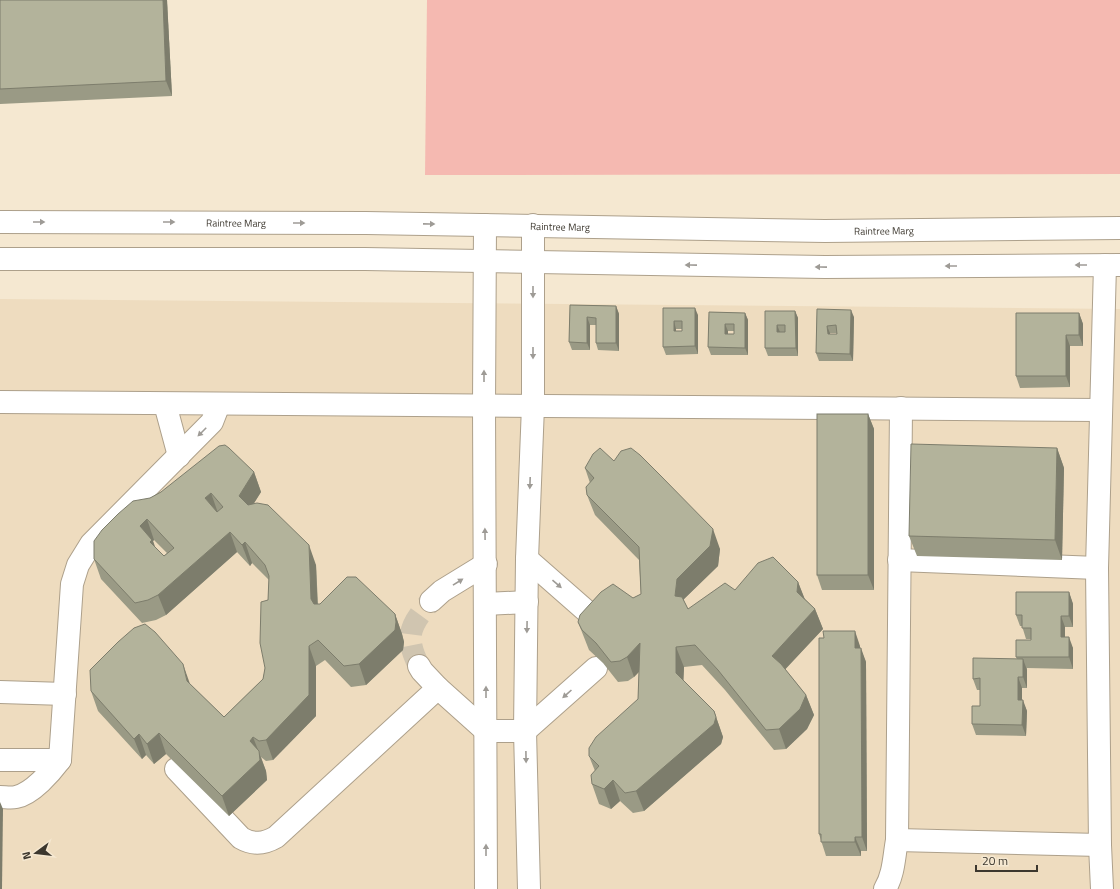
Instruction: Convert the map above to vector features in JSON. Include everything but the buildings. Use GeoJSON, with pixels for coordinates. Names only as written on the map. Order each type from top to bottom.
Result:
{"type":"FeatureCollection","features":[{"type":"Feature","properties":{"kind":"main road","name":"Raintree Marg"},"geometry":{"type":"LineString","coordinates":[[0,222],[358,223],[825,231],[1120,228]]}},
{"type":"Feature","properties":{"kind":"main road"},"geometry":{"type":"LineString","coordinates":[[485,225],[484,406],[486,564],[486,889]]}},
{"type":"Feature","properties":{"kind":"main road"},"geometry":{"type":"LineString","coordinates":[[529,889],[525,731],[527,559],[532,406],[533,225]]}},
{"type":"Feature","properties":{"kind":"main road"},"geometry":{"type":"LineString","coordinates":[[0,259],[358,259],[825,267],[1113,265],[1101,410],[1097,568],[1100,845],[1102,889]]}},
{"type":"Feature","properties":{"kind":"main road"},"geometry":{"type":"LineString","coordinates":[[0,402],[1101,410]]}},
{"type":"Feature","properties":{"kind":"main road"},"geometry":{"type":"LineString","coordinates":[[165,404],[179,456]]}},
{"type":"Feature","properties":{"kind":"main road"},"geometry":{"type":"LineString","coordinates":[[0,797],[17,797],[32,789],[47,777],[60,760],[66,694],[72,584],[78,565],[91,544],[212,422],[219,404]]}},
{"type":"Feature","properties":{"kind":"main road"},"geometry":{"type":"LineString","coordinates":[[885,889],[889,882],[892,870],[896,840],[901,408]]}},
{"type":"Feature","properties":{"kind":"main road"},"geometry":{"type":"LineString","coordinates":[[527,559],[592,616]]}},
{"type":"Feature","properties":{"kind":"main road"},"geometry":{"type":"LineString","coordinates":[[899,560],[1097,568]]}},
{"type":"Feature","properties":{"kind":"main road"},"geometry":{"type":"LineString","coordinates":[[431,601],[442,591],[486,564]]}},
{"type":"Feature","properties":{"kind":"main road"},"geometry":{"type":"LineString","coordinates":[[485,604],[527,602]]}},
{"type":"Feature","properties":{"kind":"main road"},"geometry":{"type":"LineString","coordinates":[[419,666],[438,688],[486,731],[525,731],[596,668]]}},
{"type":"Feature","properties":{"kind":"main road"},"geometry":{"type":"LineString","coordinates":[[176,769],[241,838],[249,843],[259,844],[268,842],[276,837],[438,688]]}},
{"type":"Feature","properties":{"kind":"main road"},"geometry":{"type":"LineString","coordinates":[[0,692],[66,694]]}},
{"type":"Feature","properties":{"kind":"main road"},"geometry":{"type":"LineString","coordinates":[[0,760],[60,760]]}},
{"type":"Feature","properties":{"kind":"main road"},"geometry":{"type":"LineString","coordinates":[[896,840],[1100,845]]}},
{"type":"Feature","properties":{"kind":"shaded area"},"geometry":{"type":"Polygon","coordinates":[[[427,0],[1120,0],[1120,174],[425,175],[427,0]]]}},
{"type":"Feature","properties":{"kind":"shaded area"},"geometry":{"type":"Polygon","coordinates":[[[0,299],[1120,309],[1120,889],[0,889],[0,299]]]}},
{"type":"Feature","properties":{"kind":"tunnel"},"geometry":{"type":"LineString","coordinates":[[419,666],[414,656],[412,647],[412,631],[418,617],[431,601]]}}]}
